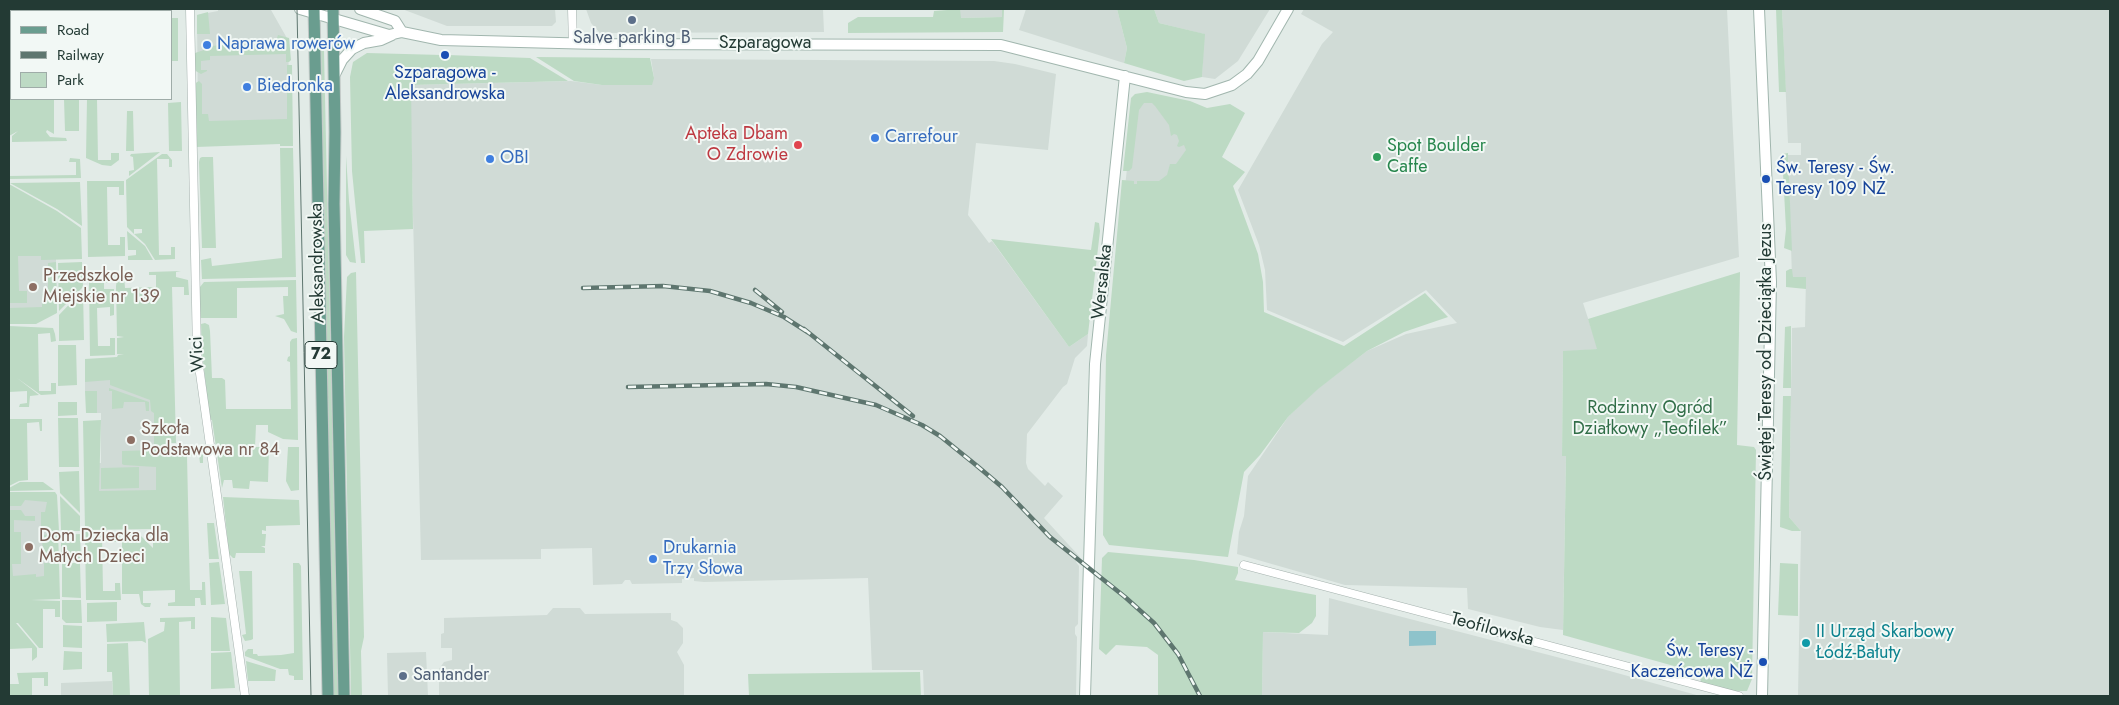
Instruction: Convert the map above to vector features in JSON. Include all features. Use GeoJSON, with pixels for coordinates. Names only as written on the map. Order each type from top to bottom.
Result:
{"type":"FeatureCollection","features":[{"type":"Feature","properties":{"kind":"main road","name":"Aleksandrowska"},"geometry":{"type":"LineString","coordinates":[[314,11],[328,696]]}},
{"type":"Feature","properties":{"kind":"main road","name":"Aleksandrowska"},"geometry":{"type":"LineString","coordinates":[[333,14],[335,74],[334,215],[344,696]]}},
{"type":"Feature","properties":{"kind":"street","name":"Wici"},"geometry":{"type":"LineString","coordinates":[[190,9],[197,352],[245,696]]}},
{"type":"Feature","properties":{"kind":"street","name":"Szparagowa"},"geometry":{"type":"LineString","coordinates":[[300,9],[333,14],[397,34],[441,40],[573,44],[998,45],[1125,76]]}},
{"type":"Feature","properties":{"kind":"street","name":"Szparagowa"},"geometry":{"type":"LineString","coordinates":[[360,9],[395,20],[397,34]]}},
{"type":"Feature","properties":{"kind":"street"},"geometry":{"type":"LineString","coordinates":[[572,9],[573,44]]}},
{"type":"Feature","properties":{"kind":"street"},"geometry":{"type":"LineString","coordinates":[[1125,76],[1199,94],[1211,93],[1225,88],[1239,81],[1251,70],[1288,9]]}},
{"type":"Feature","properties":{"kind":"street","name":"Świętej Teresy od Dzieciątka Jezus"},"geometry":{"type":"LineString","coordinates":[[1759,9],[1771,282],[1762,696]]}},
{"type":"Feature","properties":{"kind":"street"},"geometry":{"type":"LineString","coordinates":[[335,74],[342,60],[352,49],[360,44],[381,40],[397,34]]}},
{"type":"Feature","properties":{"kind":"street","name":"Wersalska"},"geometry":{"type":"LineString","coordinates":[[1085,696],[1095,364],[1125,76]]}},
{"type":"Feature","properties":{"kind":"street","name":"Teofilowska"},"geometry":{"type":"LineString","coordinates":[[1244,565],[1739,696]]}},
{"type":"Feature","properties":{"kind":"shaded area"},"geometry":{"type":"Polygon","coordinates":[[[218,9],[271,10],[288,40],[290,123],[198,125],[197,15],[218,11],[218,9]]]}},
{"type":"Feature","properties":{"kind":"shaded area"},"geometry":{"type":"Polygon","coordinates":[[[402,9],[555,9],[556,22],[552,26],[447,26],[402,9]]]}},
{"type":"Feature","properties":{"kind":"shaded area"},"geometry":{"type":"Polygon","coordinates":[[[586,9],[823,9],[824,32],[600,33],[591,23],[586,9]]]}},
{"type":"Feature","properties":{"kind":"shaded area"},"geometry":{"type":"Polygon","coordinates":[[[960,9],[1002,9],[1002,17],[960,18],[960,9]]]}},
{"type":"Feature","properties":{"kind":"shaded area"},"geometry":{"type":"Polygon","coordinates":[[[1026,9],[1117,9],[1127,48],[1124,63],[1019,30],[1026,9]]]}},
{"type":"Feature","properties":{"kind":"shaded area"},"geometry":{"type":"Polygon","coordinates":[[[1154,9],[1270,9],[1238,61],[1215,79],[1202,77],[1204,34],[1159,23],[1154,9]]]}},
{"type":"Feature","properties":{"kind":"shaded area"},"geometry":{"type":"Polygon","coordinates":[[[1304,9],[1727,9],[1739,257],[1583,303],[1598,349],[1563,352],[1562,455],[1566,456],[1563,630],[1540,627],[1468,609],[1467,588],[1345,585],[1237,554],[1239,532],[1244,516],[1248,476],[1288,417],[1317,389],[1367,351],[1406,334],[1457,323],[1426,290],[1343,342],[1267,310],[1265,270],[1259,245],[1238,190],[1322,44],[1333,32],[1301,14],[1304,9]]]}},
{"type":"Feature","properties":{"kind":"shaded area"},"geometry":{"type":"Polygon","coordinates":[[[1782,9],[2110,9],[2110,696],[1798,696],[1801,531],[1789,517],[1792,328],[1805,327],[1806,277],[1792,277],[1788,155],[1801,155],[1801,143],[1788,143],[1782,9]]]}},
{"type":"Feature","properties":{"kind":"shaded area"},"geometry":{"type":"Polygon","coordinates":[[[651,59],[994,61],[1056,74],[1048,150],[976,143],[968,215],[989,243],[992,241],[1069,347],[1088,334],[1087,346],[1075,358],[1067,384],[1027,434],[1026,463],[1028,469],[1045,486],[1048,482],[1063,496],[1044,518],[1080,557],[1076,562],[1079,566],[1078,624],[1075,627],[1077,637],[1076,696],[924,696],[923,670],[872,670],[868,578],[704,582],[694,581],[694,578],[682,579],[682,583],[632,584],[630,580],[625,580],[622,584],[593,585],[592,548],[541,549],[541,559],[421,560],[410,85],[571,81],[602,85],[654,78],[651,59]]]}},
{"type":"Feature","properties":{"kind":"shaded area"},"geometry":{"type":"Polygon","coordinates":[[[1135,94],[1149,97],[1190,150],[1157,189],[1125,187],[1135,94]]]}},
{"type":"Feature","properties":{"kind":"shaded area","name":"Przedszkole Miejskie nr 139"},"geometry":{"type":"Polygon","coordinates":[[[55,212],[57,311],[9,314],[9,213],[55,212]]]}},
{"type":"Feature","properties":{"kind":"shaded area","name":"Szkoła Podstawowa nr 84"},"geometry":{"type":"Polygon","coordinates":[[[160,362],[163,527],[88,526],[86,464],[101,463],[101,413],[97,413],[97,391],[85,391],[85,363],[160,362]]]}},
{"type":"Feature","properties":{"kind":"shaded area","name":"Dom Dziecka dla Małych Dzieci"},"geometry":{"type":"Polygon","coordinates":[[[44,498],[48,501],[49,584],[9,587],[9,499],[44,498]]]}},
{"type":"Feature","properties":{"kind":"shaded area"},"geometry":{"type":"Polygon","coordinates":[[[1329,598],[1700,696],[1262,696],[1263,632],[1328,635],[1329,598]]]}},
{"type":"Feature","properties":{"kind":"shaded area"},"geometry":{"type":"Polygon","coordinates":[[[553,608],[580,608],[585,614],[671,613],[671,620],[677,622],[683,628],[683,643],[677,652],[684,665],[684,696],[439,696],[439,669],[444,662],[452,660],[452,648],[441,648],[444,618],[547,615],[553,608]]]}},
{"type":"Feature","properties":{"kind":"shaded area"},"geometry":{"type":"Polygon","coordinates":[[[426,652],[428,696],[388,696],[387,653],[426,652]]]}},
{"type":"Feature","properties":{"kind":"shaded area"},"geometry":{"type":"Polygon","coordinates":[[[112,681],[113,696],[61,696],[61,683],[112,681]]]}},
{"type":"Feature","properties":{"kind":"green space"},"geometry":{"type":"Polygon","coordinates":[[[960,9],[961,18],[1002,17],[1002,9],[1004,10],[1003,32],[848,33],[848,23],[858,17],[933,17],[934,11],[960,9]]]}},
{"type":"Feature","properties":{"kind":"green space"},"geometry":{"type":"Polygon","coordinates":[[[1117,9],[1154,9],[1159,23],[1205,34],[1202,77],[1184,81],[1124,63],[1127,48],[1117,9]]]}},
{"type":"Feature","properties":{"kind":"green space"},"geometry":{"type":"Polygon","coordinates":[[[1776,9],[1782,9],[1786,92],[1779,92],[1776,9]]]}},
{"type":"Feature","properties":{"kind":"green space"},"geometry":{"type":"Polygon","coordinates":[[[208,12],[210,34],[197,34],[197,15],[208,12]]]}},
{"type":"Feature","properties":{"kind":"green space"},"geometry":{"type":"Polygon","coordinates":[[[172,18],[178,18],[178,61],[172,61],[172,18]]]}},
{"type":"Feature","properties":{"kind":"green space"},"geometry":{"type":"Polygon","coordinates":[[[278,35],[289,38],[291,60],[289,62],[286,62],[286,54],[210,56],[210,60],[201,61],[201,70],[207,71],[201,74],[194,70],[195,53],[204,50],[203,47],[221,45],[222,40],[224,42],[235,42],[240,40],[241,45],[269,43],[276,41],[278,35]]]}},
{"type":"Feature","properties":{"kind":"green space"},"geometry":{"type":"Polygon","coordinates":[[[321,47],[324,47],[338,696],[334,696],[321,47]]]}},
{"type":"Feature","properties":{"kind":"green space"},"geometry":{"type":"Polygon","coordinates":[[[367,53],[442,55],[442,57],[448,58],[448,55],[530,58],[568,81],[411,85],[413,229],[364,231],[365,263],[361,263],[352,171],[350,77],[353,62],[367,53]]]}},
{"type":"Feature","properties":{"kind":"green space"},"geometry":{"type":"Polygon","coordinates":[[[536,57],[650,58],[654,78],[652,85],[602,85],[574,81],[536,57]]]}},
{"type":"Feature","properties":{"kind":"green space"},"geometry":{"type":"Polygon","coordinates":[[[287,65],[292,65],[293,146],[280,146],[280,144],[196,147],[194,84],[199,81],[202,84],[202,114],[208,114],[209,121],[287,119],[287,65]]]}},
{"type":"Feature","properties":{"kind":"green space"},"geometry":{"type":"Polygon","coordinates":[[[1147,92],[1190,101],[1207,108],[1230,104],[1245,113],[1222,157],[1245,172],[1233,186],[1258,254],[1263,282],[1264,312],[1344,346],[1425,293],[1448,317],[1404,332],[1367,351],[1318,389],[1288,417],[1260,455],[1244,472],[1228,557],[1109,545],[1103,535],[1106,355],[1122,180],[1134,181],[1134,184],[1137,184],[1137,181],[1159,181],[1167,175],[1170,164],[1176,164],[1186,150],[1184,145],[1177,146],[1179,141],[1177,135],[1171,136],[1169,125],[1155,106],[1152,103],[1144,103],[1139,110],[1132,168],[1129,171],[1123,171],[1131,98],[1135,94],[1147,92]]]}},
{"type":"Feature","properties":{"kind":"green space"},"geometry":{"type":"Polygon","coordinates":[[[9,98],[10,100],[54,100],[54,134],[47,130],[46,132],[50,137],[66,138],[67,141],[12,142],[12,136],[18,131],[9,136],[9,98]]]}},
{"type":"Feature","properties":{"kind":"green space"},"geometry":{"type":"Polygon","coordinates":[[[64,100],[79,100],[79,131],[65,131],[64,100]]]}},
{"type":"Feature","properties":{"kind":"green space"},"geometry":{"type":"Polygon","coordinates":[[[87,100],[97,100],[98,160],[111,160],[111,153],[119,153],[119,160],[111,166],[102,165],[86,158],[87,100]]]}},
{"type":"Feature","properties":{"kind":"green space"},"geometry":{"type":"Polygon","coordinates":[[[181,102],[182,151],[169,151],[168,103],[181,102]]]}},
{"type":"Feature","properties":{"kind":"green space"},"geometry":{"type":"Polygon","coordinates":[[[127,111],[133,111],[134,151],[126,151],[127,111]]]}},
{"type":"Feature","properties":{"kind":"green space"},"geometry":{"type":"Polygon","coordinates":[[[280,148],[293,148],[296,277],[202,279],[201,260],[211,258],[212,266],[282,258],[280,148]]]}},
{"type":"Feature","properties":{"kind":"green space"},"geometry":{"type":"Polygon","coordinates":[[[160,152],[129,176],[129,171],[134,170],[131,154],[160,152]]]}},
{"type":"Feature","properties":{"kind":"green space"},"geometry":{"type":"Polygon","coordinates":[[[1788,153],[1792,251],[1784,248],[1786,229],[1782,154],[1788,153]]]}},
{"type":"Feature","properties":{"kind":"green space"},"geometry":{"type":"Polygon","coordinates":[[[162,154],[167,154],[172,160],[172,167],[169,167],[169,159],[157,159],[159,255],[171,255],[171,247],[175,247],[175,259],[155,260],[145,244],[134,234],[127,227],[126,180],[162,154]],[[134,229],[134,234],[142,233],[142,229],[134,229]]]}},
{"type":"Feature","properties":{"kind":"green space"},"geometry":{"type":"Polygon","coordinates":[[[346,156],[356,263],[350,262],[346,255],[346,156]]]}},
{"type":"Feature","properties":{"kind":"green space"},"geometry":{"type":"Polygon","coordinates":[[[202,157],[213,157],[216,248],[202,248],[199,162],[202,157]]]}},
{"type":"Feature","properties":{"kind":"green space"},"geometry":{"type":"Polygon","coordinates":[[[70,158],[80,159],[81,178],[9,179],[9,176],[76,175],[76,162],[69,162],[70,158]]]}},
{"type":"Feature","properties":{"kind":"green space"},"geometry":{"type":"Polygon","coordinates":[[[87,181],[124,181],[124,195],[119,195],[119,187],[107,187],[108,245],[120,245],[120,237],[125,237],[125,256],[88,257],[87,181]]]}},
{"type":"Feature","properties":{"kind":"green space"},"geometry":{"type":"Polygon","coordinates":[[[80,182],[82,226],[57,209],[10,183],[80,182]]]}},
{"type":"Feature","properties":{"kind":"green space"},"geometry":{"type":"Polygon","coordinates":[[[9,184],[57,211],[81,228],[82,259],[41,260],[41,256],[18,256],[19,291],[27,291],[27,303],[9,303],[9,184]]]}},
{"type":"Feature","properties":{"kind":"green space"},"geometry":{"type":"Polygon","coordinates":[[[1095,222],[1099,223],[1100,231],[1088,334],[1069,347],[991,239],[1091,250],[1095,222]]]}},
{"type":"Feature","properties":{"kind":"green space"},"geometry":{"type":"Polygon","coordinates":[[[127,231],[145,246],[153,260],[128,260],[128,256],[136,255],[136,250],[128,250],[127,231]]]}},
{"type":"Feature","properties":{"kind":"green space"},"geometry":{"type":"Polygon","coordinates":[[[56,262],[57,313],[36,324],[9,324],[9,308],[42,307],[42,294],[48,293],[48,263],[56,262]]]}},
{"type":"Feature","properties":{"kind":"green space"},"geometry":{"type":"Polygon","coordinates":[[[82,262],[83,287],[59,311],[58,263],[82,262]]]}},
{"type":"Feature","properties":{"kind":"green space"},"geometry":{"type":"Polygon","coordinates":[[[1792,269],[1793,277],[1806,277],[1806,289],[1786,287],[1786,271],[1792,269]]]}},
{"type":"Feature","properties":{"kind":"green space"},"geometry":{"type":"Polygon","coordinates":[[[181,271],[176,272],[176,277],[188,280],[189,295],[184,295],[184,287],[172,287],[176,443],[170,443],[170,449],[175,451],[203,451],[203,463],[200,463],[199,455],[187,456],[190,590],[202,590],[202,582],[205,582],[206,605],[201,605],[200,598],[195,598],[195,606],[168,606],[168,603],[175,602],[175,590],[143,591],[143,603],[151,603],[150,607],[145,607],[141,604],[139,594],[122,594],[122,531],[135,533],[132,534],[132,539],[138,539],[138,533],[153,548],[153,529],[85,530],[83,421],[101,420],[99,491],[156,490],[156,467],[122,464],[122,451],[154,450],[154,413],[151,411],[150,400],[110,385],[110,380],[85,382],[85,359],[124,355],[117,354],[117,338],[124,337],[117,336],[116,286],[118,273],[132,272],[132,276],[124,276],[125,288],[156,287],[156,275],[149,275],[149,272],[181,271]]]}},
{"type":"Feature","properties":{"kind":"green space"},"geometry":{"type":"Polygon","coordinates":[[[356,272],[364,637],[361,651],[362,696],[351,696],[344,337],[347,277],[351,273],[356,272]]]}},
{"type":"Feature","properties":{"kind":"green space","name":"Rodzinny Ogród Działkowy „Teofilek”"},"geometry":{"type":"Polygon","coordinates":[[[1740,272],[1737,445],[1754,447],[1756,450],[1752,679],[1747,691],[1733,691],[1701,682],[1699,673],[1563,635],[1566,456],[1562,456],[1563,351],[1597,349],[1588,319],[1740,272]]]}},
{"type":"Feature","properties":{"kind":"green space"},"geometry":{"type":"Polygon","coordinates":[[[89,280],[109,280],[109,283],[104,283],[104,289],[114,289],[114,315],[110,316],[110,307],[97,308],[98,346],[110,346],[110,338],[115,338],[115,355],[90,356],[89,280]]]}},
{"type":"Feature","properties":{"kind":"green space"},"geometry":{"type":"Polygon","coordinates":[[[296,280],[297,333],[291,331],[284,319],[275,316],[284,314],[283,296],[288,296],[288,287],[237,288],[237,318],[200,318],[200,287],[204,282],[296,280]]]}},
{"type":"Feature","properties":{"kind":"green space"},"geometry":{"type":"Polygon","coordinates":[[[83,290],[84,340],[59,341],[59,315],[83,290]]]}},
{"type":"Feature","properties":{"kind":"green space"},"geometry":{"type":"Polygon","coordinates":[[[201,324],[209,325],[210,331],[212,378],[222,378],[225,380],[226,409],[291,409],[290,362],[287,361],[290,356],[290,342],[292,339],[297,338],[298,440],[283,439],[268,432],[268,425],[256,425],[255,447],[269,447],[268,482],[250,481],[249,489],[233,488],[232,480],[224,480],[222,488],[212,420],[210,420],[202,352],[201,324]]]}},
{"type":"Feature","properties":{"kind":"green space"},"geometry":{"type":"Polygon","coordinates":[[[9,326],[53,328],[55,334],[56,341],[51,342],[50,333],[38,334],[39,391],[51,391],[51,383],[56,383],[56,394],[41,395],[17,378],[39,395],[30,396],[29,407],[19,407],[20,404],[27,403],[27,391],[9,392],[9,326]]]}},
{"type":"Feature","properties":{"kind":"green space"},"geometry":{"type":"Polygon","coordinates":[[[1791,326],[1791,388],[1783,388],[1785,327],[1791,326]]]}},
{"type":"Feature","properties":{"kind":"green space"},"geometry":{"type":"Polygon","coordinates":[[[58,345],[76,345],[77,385],[58,386],[58,345]]]}},
{"type":"Feature","properties":{"kind":"green space"},"geometry":{"type":"Polygon","coordinates":[[[109,388],[149,402],[149,411],[146,411],[145,402],[124,402],[123,408],[112,409],[112,391],[109,391],[109,388]]]}},
{"type":"Feature","properties":{"kind":"green space"},"geometry":{"type":"Polygon","coordinates":[[[85,391],[97,391],[97,413],[86,413],[85,391]]]}},
{"type":"Feature","properties":{"kind":"green space"},"geometry":{"type":"Polygon","coordinates":[[[1783,396],[1791,396],[1789,517],[1801,531],[1792,531],[1780,527],[1783,396]]]}},
{"type":"Feature","properties":{"kind":"green space"},"geometry":{"type":"Polygon","coordinates":[[[58,402],[77,402],[77,415],[58,416],[58,402]]]}},
{"type":"Feature","properties":{"kind":"green space"},"geometry":{"type":"Polygon","coordinates":[[[58,418],[78,418],[79,467],[59,467],[58,418]]]}},
{"type":"Feature","properties":{"kind":"green space"},"geometry":{"type":"Polygon","coordinates":[[[9,419],[42,419],[42,431],[40,431],[39,422],[27,423],[28,480],[19,481],[9,486],[9,419]]]}},
{"type":"Feature","properties":{"kind":"green space"},"geometry":{"type":"Polygon","coordinates":[[[288,447],[299,447],[299,490],[291,491],[286,481],[288,447]]]}},
{"type":"Feature","properties":{"kind":"green space"},"geometry":{"type":"Polygon","coordinates":[[[139,467],[139,488],[101,489],[101,468],[139,467]]]}},
{"type":"Feature","properties":{"kind":"green space"},"geometry":{"type":"Polygon","coordinates":[[[79,471],[80,513],[60,493],[59,472],[79,471]]]}},
{"type":"Feature","properties":{"kind":"green space"},"geometry":{"type":"Polygon","coordinates":[[[20,482],[43,482],[54,490],[9,491],[9,488],[20,482]]]}},
{"type":"Feature","properties":{"kind":"green space"},"geometry":{"type":"Polygon","coordinates":[[[9,492],[55,492],[57,495],[59,531],[41,531],[41,512],[45,512],[47,502],[25,500],[21,506],[9,506],[9,492]]]}},
{"type":"Feature","properties":{"kind":"green space"},"geometry":{"type":"Polygon","coordinates":[[[60,496],[80,516],[80,531],[61,531],[60,496]]]}},
{"type":"Feature","properties":{"kind":"green space"},"geometry":{"type":"Polygon","coordinates":[[[223,497],[299,500],[300,525],[266,526],[266,531],[262,530],[262,534],[266,534],[265,546],[261,546],[265,548],[265,553],[236,553],[235,558],[233,558],[229,554],[223,497]]]}},
{"type":"Feature","properties":{"kind":"green space"},"geometry":{"type":"Polygon","coordinates":[[[9,510],[21,510],[25,516],[35,516],[35,521],[14,520],[14,532],[21,532],[21,564],[12,564],[13,576],[36,574],[36,577],[44,576],[44,563],[59,563],[60,599],[31,600],[60,601],[60,617],[55,617],[55,609],[43,609],[43,648],[39,648],[16,623],[37,648],[37,657],[32,661],[32,648],[9,649],[9,510]]]}},
{"type":"Feature","properties":{"kind":"green space"},"geometry":{"type":"Polygon","coordinates":[[[207,523],[214,523],[219,559],[209,559],[207,523]]]}},
{"type":"Feature","properties":{"kind":"green space"},"geometry":{"type":"Polygon","coordinates":[[[85,532],[119,532],[120,542],[114,542],[114,534],[102,534],[103,591],[115,591],[115,583],[120,583],[121,600],[86,600],[85,532]]]}},
{"type":"Feature","properties":{"kind":"green space"},"geometry":{"type":"Polygon","coordinates":[[[58,534],[59,559],[43,560],[42,535],[58,534]]]}},
{"type":"Feature","properties":{"kind":"green space"},"geometry":{"type":"Polygon","coordinates":[[[80,534],[81,559],[61,559],[61,535],[80,534]]]}},
{"type":"Feature","properties":{"kind":"green space"},"geometry":{"type":"Polygon","coordinates":[[[1108,552],[1194,560],[1238,567],[1235,580],[1316,595],[1316,616],[1312,623],[1299,633],[1263,632],[1262,696],[1158,696],[1158,655],[1147,647],[1116,645],[1106,655],[1099,649],[1102,558],[1108,552]]]}},
{"type":"Feature","properties":{"kind":"green space"},"geometry":{"type":"Polygon","coordinates":[[[219,562],[225,604],[211,605],[209,563],[219,562]]]}},
{"type":"Feature","properties":{"kind":"green space"},"geometry":{"type":"Polygon","coordinates":[[[62,563],[80,563],[81,598],[62,597],[62,563]]]}},
{"type":"Feature","properties":{"kind":"green space"},"geometry":{"type":"Polygon","coordinates":[[[293,563],[299,563],[301,566],[303,680],[294,680],[294,676],[289,675],[288,669],[280,669],[245,656],[245,652],[248,649],[253,649],[253,654],[258,656],[294,653],[293,563]]]}},
{"type":"Feature","properties":{"kind":"green space"},"geometry":{"type":"Polygon","coordinates":[[[1780,563],[1798,564],[1798,616],[1778,615],[1780,563]]]}},
{"type":"Feature","properties":{"kind":"green space"},"geometry":{"type":"Polygon","coordinates":[[[239,571],[252,571],[253,639],[245,641],[242,635],[246,634],[239,571]]]}},
{"type":"Feature","properties":{"kind":"green space"},"geometry":{"type":"Polygon","coordinates":[[[62,600],[81,600],[82,623],[66,623],[62,619],[62,600]]]}},
{"type":"Feature","properties":{"kind":"green space"},"geometry":{"type":"Polygon","coordinates":[[[117,602],[117,621],[87,622],[87,603],[117,602]]]}},
{"type":"Feature","properties":{"kind":"green space"},"geometry":{"type":"Polygon","coordinates":[[[195,617],[195,629],[191,629],[191,621],[179,622],[180,696],[149,696],[148,639],[164,631],[165,622],[160,622],[160,618],[195,617]]]}},
{"type":"Feature","properties":{"kind":"green space"},"geometry":{"type":"Polygon","coordinates":[[[211,617],[226,618],[230,651],[211,651],[211,617]]]}},
{"type":"Feature","properties":{"kind":"green space"},"geometry":{"type":"Polygon","coordinates":[[[144,622],[146,643],[142,641],[107,642],[106,624],[144,622]]]}},
{"type":"Feature","properties":{"kind":"green space"},"geometry":{"type":"Polygon","coordinates":[[[63,625],[82,626],[82,648],[63,647],[63,625]]]}},
{"type":"Feature","properties":{"kind":"green space"},"geometry":{"type":"Polygon","coordinates":[[[128,643],[130,696],[113,696],[112,672],[107,672],[107,644],[128,643]]]}},
{"type":"Feature","properties":{"kind":"green space"},"geometry":{"type":"Polygon","coordinates":[[[64,651],[82,652],[82,669],[63,670],[64,651]]]}},
{"type":"Feature","properties":{"kind":"green space"},"geometry":{"type":"Polygon","coordinates":[[[231,652],[235,688],[211,689],[211,653],[231,652]]]}},
{"type":"Feature","properties":{"kind":"green space"},"geometry":{"type":"Polygon","coordinates":[[[246,661],[276,670],[275,681],[248,681],[246,661]]]}},
{"type":"Feature","properties":{"kind":"green space"},"geometry":{"type":"Polygon","coordinates":[[[48,672],[48,686],[44,686],[44,678],[32,678],[32,696],[9,696],[9,684],[19,684],[17,673],[48,672]]]}},
{"type":"Feature","properties":{"kind":"green space"},"geometry":{"type":"Polygon","coordinates":[[[920,672],[921,696],[749,696],[748,674],[920,672]]]}},
{"type":"Feature","properties":{"kind":"water"},"geometry":{"type":"Polygon","coordinates":[[[1409,631],[1436,631],[1436,645],[1409,646],[1409,631]]]}},
{"type":"Feature","properties":{"kind":"tram line"},"geometry":{"type":"LineString","coordinates":[[297,9],[311,696]]}},
{"type":"Feature","properties":{"kind":"railway"},"geometry":{"type":"LineString","coordinates":[[583,288],[663,286],[710,291],[751,303],[784,317],[809,333]]}},
{"type":"Feature","properties":{"kind":"railway"},"geometry":{"type":"LineString","coordinates":[[755,290],[782,312]]}},
{"type":"Feature","properties":{"kind":"railway"},"geometry":{"type":"LineString","coordinates":[[804,329],[913,416]]}},
{"type":"Feature","properties":{"kind":"railway"},"geometry":{"type":"LineString","coordinates":[[628,387],[766,384],[796,387],[876,405],[922,425],[940,436],[1002,487],[1050,537],[1125,597],[1154,623],[1178,654],[1200,696]]}},
{"type":"Feature","properties":{"kind":"place","name":"Salve parking B"},"geometry":{"type":"Point","coordinates":[632,20]}},
{"type":"Feature","properties":{"kind":"place","name":"Naprawa rowerów"},"geometry":{"type":"Point","coordinates":[207,45]}},
{"type":"Feature","properties":{"kind":"place","name":"Szparagowa - Aleksandrowska"},"geometry":{"type":"Point","coordinates":[445,55]}},
{"type":"Feature","properties":{"kind":"place","name":"Biedronka"},"geometry":{"type":"Point","coordinates":[247,87]}},
{"type":"Feature","properties":{"kind":"place","name":"Carrefour"},"geometry":{"type":"Point","coordinates":[875,138]}},
{"type":"Feature","properties":{"kind":"place","name":"Apteka Dbam O Zdrowie"},"geometry":{"type":"Point","coordinates":[798,145]}},
{"type":"Feature","properties":{"kind":"place","name":"Spot Boulder Caffe"},"geometry":{"type":"Point","coordinates":[1377,157]}},
{"type":"Feature","properties":{"kind":"place","name":"OBI"},"geometry":{"type":"Point","coordinates":[490,159]}},
{"type":"Feature","properties":{"kind":"place","name":"Św. Teresy - Św. Teresy 109 NŻ"},"geometry":{"type":"Point","coordinates":[1766,179]}},
{"type":"Feature","properties":{"kind":"place","name":"Przedszkole Miejskie nr 139"},"geometry":{"type":"Point","coordinates":[33,287]}},
{"type":"Feature","properties":{"kind":"place","name":"Szkoła Podstawowa nr 84"},"geometry":{"type":"Point","coordinates":[131,440]}},
{"type":"Feature","properties":{"kind":"place","name":"Dom Dziecka dla Małych Dzieci"},"geometry":{"type":"Point","coordinates":[29,547]}},
{"type":"Feature","properties":{"kind":"place","name":"Drukarnia Trzy Słowa"},"geometry":{"type":"Point","coordinates":[653,559]}},
{"type":"Feature","properties":{"kind":"place","name":"II Urząd Skarbowy Łódź-Bałuty"},"geometry":{"type":"Point","coordinates":[1806,643]}},
{"type":"Feature","properties":{"kind":"place","name":"Św. Teresy - Kaczeńcowa NŻ"},"geometry":{"type":"Point","coordinates":[1763,662]}},
{"type":"Feature","properties":{"kind":"place","name":"Santander"},"geometry":{"type":"Point","coordinates":[403,676]}}]}
